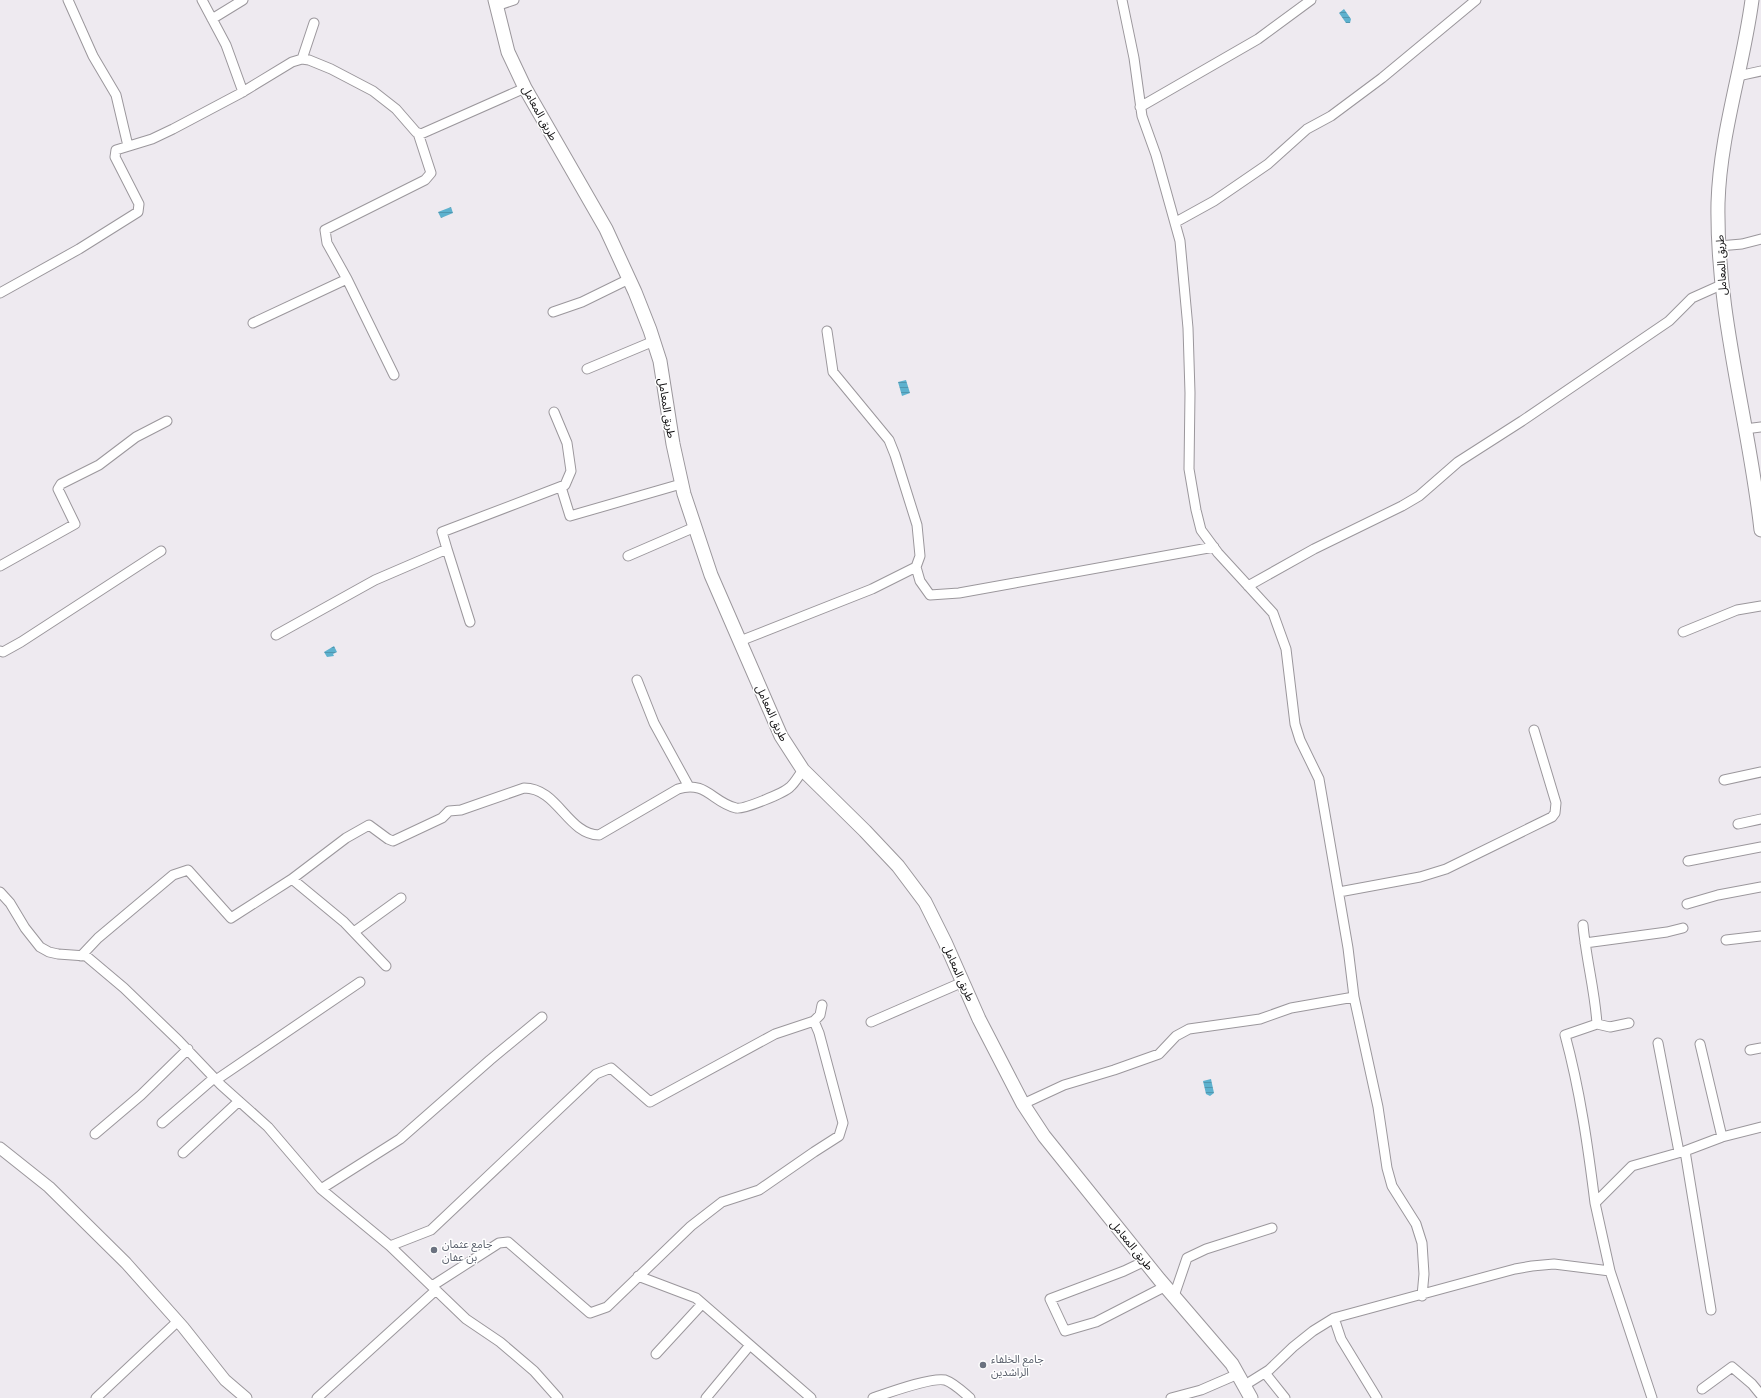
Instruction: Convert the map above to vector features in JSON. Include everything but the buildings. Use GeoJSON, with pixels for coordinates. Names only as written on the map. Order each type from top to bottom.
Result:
{"type":"FeatureCollection","features":[{"type":"Feature","properties":{"kind":"main road","name":"طريق المعامل"},"geometry":{"type":"LineString","coordinates":[[1752,0],[1748,31],[1725,133],[1718,202],[1721,285],[1730,349],[1756,483],[1761,530]]}},
{"type":"Feature","properties":{"kind":"main road","name":"طريق المعامل"},"geometry":{"type":"LineString","coordinates":[[495,3],[508,52],[525,88],[606,229],[629,279],[654,341],[660,360],[673,444],[681,484],[711,575],[781,736],[803,770],[898,866],[920,896],[946,942],[979,1019],[1023,1104],[1044,1136],[1238,1374],[1251,1398]]}},
{"type":"Feature","properties":{"kind":"street"},"geometry":{"type":"LineString","coordinates":[[68,0],[93,56],[116,95],[128,146]]}},
{"type":"Feature","properties":{"kind":"street"},"geometry":{"type":"LineString","coordinates":[[202,0],[226,45],[243,92]]}},
{"type":"Feature","properties":{"kind":"street"},"geometry":{"type":"LineString","coordinates":[[212,19],[243,0]]}},
{"type":"Feature","properties":{"kind":"street"},"geometry":{"type":"LineString","coordinates":[[495,3],[514,0]]}},
{"type":"Feature","properties":{"kind":"street"},"geometry":{"type":"LineString","coordinates":[[1122,0],[1134,58],[1142,116],[1156,156],[1176,222],[1180,241],[1188,328],[1190,393],[1189,469],[1196,510],[1202,530],[1214,547],[1273,613],[1286,649],[1295,724],[1300,740],[1319,779],[1339,892],[1354,997],[1378,1107],[1387,1168],[1392,1186],[1416,1224],[1422,1243],[1424,1274],[1422,1296]]}},
{"type":"Feature","properties":{"kind":"street"},"geometry":{"type":"LineString","coordinates":[[1140,107],[1258,39],[1311,0]]}},
{"type":"Feature","properties":{"kind":"street"},"geometry":{"type":"LineString","coordinates":[[1176,222],[1214,201],[1268,164],[1307,130],[1331,116],[1382,78],[1476,0]]}},
{"type":"Feature","properties":{"kind":"street"},"geometry":{"type":"LineString","coordinates":[[302,59],[314,23]]}},
{"type":"Feature","properties":{"kind":"street"},"geometry":{"type":"LineString","coordinates":[[0,294],[136,214],[139,209],[139,204],[114,157],[116,150],[152,139],[173,129],[243,92],[292,62],[302,59],[309,60],[331,69],[373,91],[396,109],[418,133],[431,173],[425,180],[325,230],[327,243],[347,279],[394,375]]}},
{"type":"Feature","properties":{"kind":"street"},"geometry":{"type":"LineString","coordinates":[[1738,76],[1761,72]]}},
{"type":"Feature","properties":{"kind":"street"},"geometry":{"type":"LineString","coordinates":[[418,133],[426,133],[525,88]]}},
{"type":"Feature","properties":{"kind":"street"},"geometry":{"type":"LineString","coordinates":[[1719,246],[1742,244],[1761,239]]}},
{"type":"Feature","properties":{"kind":"street"},"geometry":{"type":"LineString","coordinates":[[253,323],[347,279]]}},
{"type":"Feature","properties":{"kind":"street"},"geometry":{"type":"LineString","coordinates":[[553,312],[582,302],[629,279]]}},
{"type":"Feature","properties":{"kind":"street"},"geometry":{"type":"LineString","coordinates":[[1248,586],[1419,496],[1458,462],[1522,421],[1669,321],[1692,298],[1721,285]]}},
{"type":"Feature","properties":{"kind":"street"},"geometry":{"type":"LineString","coordinates":[[827,331],[833,372],[889,440],[895,455],[917,525],[920,556],[916,567],[920,581],[930,595],[959,593],[1214,547]]}},
{"type":"Feature","properties":{"kind":"street"},"geometry":{"type":"LineString","coordinates":[[587,368],[654,341]]}},
{"type":"Feature","properties":{"kind":"street"},"geometry":{"type":"LineString","coordinates":[[470,622],[442,532],[565,485],[571,471],[567,443],[554,412]]}},
{"type":"Feature","properties":{"kind":"street"},"geometry":{"type":"LineString","coordinates":[[0,566],[75,524],[58,489],[61,484],[99,464],[136,437],[166,421]]}},
{"type":"Feature","properties":{"kind":"street"},"geometry":{"type":"LineString","coordinates":[[1745,429],[1761,426]]}},
{"type":"Feature","properties":{"kind":"street"},"geometry":{"type":"LineString","coordinates":[[561,487],[570,516],[681,484]]}},
{"type":"Feature","properties":{"kind":"street"},"geometry":{"type":"LineString","coordinates":[[628,556],[695,527]]}},
{"type":"Feature","properties":{"kind":"street"},"geometry":{"type":"LineString","coordinates":[[276,634],[375,580],[447,548]]}},
{"type":"Feature","properties":{"kind":"street"},"geometry":{"type":"LineString","coordinates":[[0,651],[3,652],[21,642],[161,551]]}},
{"type":"Feature","properties":{"kind":"street"},"geometry":{"type":"LineString","coordinates":[[740,641],[872,589],[916,567]]}},
{"type":"Feature","properties":{"kind":"street"},"geometry":{"type":"LineString","coordinates":[[1683,632],[1737,610],[1761,606]]}},
{"type":"Feature","properties":{"kind":"street"},"geometry":{"type":"LineString","coordinates":[[637,680],[654,723],[688,786]]}},
{"type":"Feature","properties":{"kind":"street"},"geometry":{"type":"LineString","coordinates":[[1339,892],[1420,877],[1446,869],[1552,817],[1555,813],[1556,803],[1534,730]]}},
{"type":"Feature","properties":{"kind":"street"},"geometry":{"type":"LineString","coordinates":[[81,956],[98,938],[173,875],[188,870],[232,918],[292,879],[346,838],[369,825],[393,841],[442,818],[449,811],[461,810],[514,790],[534,788],[545,794],[581,829],[591,835],[599,836],[678,789],[688,786],[697,786],[732,807],[743,808],[789,788],[803,770]]}},
{"type":"Feature","properties":{"kind":"street"},"geometry":{"type":"LineString","coordinates":[[1724,780],[1761,772]]}},
{"type":"Feature","properties":{"kind":"street"},"geometry":{"type":"LineString","coordinates":[[1738,824],[1761,819]]}},
{"type":"Feature","properties":{"kind":"street"},"geometry":{"type":"LineString","coordinates":[[1688,861],[1761,846]]}},
{"type":"Feature","properties":{"kind":"street"},"geometry":{"type":"LineString","coordinates":[[292,879],[344,922],[386,966]]}},
{"type":"Feature","properties":{"kind":"street"},"geometry":{"type":"LineString","coordinates":[[1687,904],[1718,895],[1761,886]]}},
{"type":"Feature","properties":{"kind":"street"},"geometry":{"type":"LineString","coordinates":[[0,892],[10,903],[25,928],[40,947],[49,952],[86,956],[124,988],[188,1049],[215,1079],[268,1127],[321,1189],[390,1246],[466,1318],[500,1342],[534,1371],[558,1398]]}},
{"type":"Feature","properties":{"kind":"street"},"geometry":{"type":"LineString","coordinates":[[354,932],[401,898]]}},
{"type":"Feature","properties":{"kind":"street"},"geometry":{"type":"LineString","coordinates":[[1583,926],[1596,1003],[1597,1024]]}},
{"type":"Feature","properties":{"kind":"street"},"geometry":{"type":"LineString","coordinates":[[1585,942],[1668,932],[1683,928]]}},
{"type":"Feature","properties":{"kind":"street"},"geometry":{"type":"LineString","coordinates":[[1726,940],[1761,936]]}},
{"type":"Feature","properties":{"kind":"street"},"geometry":{"type":"LineString","coordinates":[[162,1123],[215,1079],[360,982]]}},
{"type":"Feature","properties":{"kind":"street"},"geometry":{"type":"LineString","coordinates":[[871,1022],[963,982]]}},
{"type":"Feature","properties":{"kind":"street"},"geometry":{"type":"LineString","coordinates":[[1023,1104],[1064,1085],[1114,1070],[1159,1054],[1176,1036],[1190,1029],[1260,1019],[1291,1008],[1354,997]]}},
{"type":"Feature","properties":{"kind":"street"},"geometry":{"type":"LineString","coordinates":[[390,1246],[431,1230],[596,1074],[611,1068],[650,1102],[775,1034],[814,1021],[820,1015],[822,1005]]}},
{"type":"Feature","properties":{"kind":"street"},"geometry":{"type":"LineString","coordinates":[[321,1189],[400,1139],[490,1060],[542,1017]]}},
{"type":"Feature","properties":{"kind":"street"},"geometry":{"type":"LineString","coordinates":[[317,1398],[434,1288],[499,1243],[508,1242],[590,1313],[607,1307],[690,1226],[722,1202],[759,1190],[840,1136],[843,1123],[819,1033],[814,1021]]}},
{"type":"Feature","properties":{"kind":"street"},"geometry":{"type":"LineString","coordinates":[[1629,1024],[1610,1027],[1597,1024],[1565,1035],[1573,1062],[1587,1141],[1595,1203],[1610,1271],[1652,1398]]}},
{"type":"Feature","properties":{"kind":"street"},"geometry":{"type":"LineString","coordinates":[[1658,1043],[1682,1152],[1711,1310]]}},
{"type":"Feature","properties":{"kind":"street"},"geometry":{"type":"LineString","coordinates":[[1700,1044],[1722,1137]]}},
{"type":"Feature","properties":{"kind":"street"},"geometry":{"type":"LineString","coordinates":[[1750,1050],[1761,1048]]}},
{"type":"Feature","properties":{"kind":"street"},"geometry":{"type":"LineString","coordinates":[[95,1134],[188,1049]]}},
{"type":"Feature","properties":{"kind":"street"},"geometry":{"type":"LineString","coordinates":[[183,1153],[239,1101]]}},
{"type":"Feature","properties":{"kind":"street"},"geometry":{"type":"LineString","coordinates":[[1595,1203],[1632,1166],[1682,1152],[1722,1137],[1761,1128]]}},
{"type":"Feature","properties":{"kind":"street"},"geometry":{"type":"LineString","coordinates":[[2,1153],[49,1187],[126,1263],[178,1321],[225,1380],[246,1398]]}},
{"type":"Feature","properties":{"kind":"street"},"geometry":{"type":"LineString","coordinates":[[1145,1261],[1124,1271],[1050,1299],[1065,1331],[1096,1322],[1170,1291],[1188,1258],[1206,1249],[1272,1228]]}},
{"type":"Feature","properties":{"kind":"street"},"geometry":{"type":"LineString","coordinates":[[1245,1385],[1265,1373],[1293,1347],[1334,1318],[1422,1296],[1515,1269],[1532,1266],[1554,1264],[1610,1271]]}},
{"type":"Feature","properties":{"kind":"street"},"geometry":{"type":"LineString","coordinates":[[638,1276],[696,1298],[810,1398]]}},
{"type":"Feature","properties":{"kind":"street"},"geometry":{"type":"LineString","coordinates":[[656,1354],[702,1304]]}},
{"type":"Feature","properties":{"kind":"street"},"geometry":{"type":"LineString","coordinates":[[1334,1318],[1341,1339],[1377,1398]]}},
{"type":"Feature","properties":{"kind":"street"},"geometry":{"type":"LineString","coordinates":[[96,1398],[178,1321]]}},
{"type":"Feature","properties":{"kind":"street"},"geometry":{"type":"LineString","coordinates":[[706,1398],[750,1345]]}},
{"type":"Feature","properties":{"kind":"street"},"geometry":{"type":"LineString","coordinates":[[1702,1389],[1732,1367],[1752,1384],[1761,1395]]}},
{"type":"Feature","properties":{"kind":"street"},"geometry":{"type":"LineString","coordinates":[[1265,1373],[1285,1398]]}},
{"type":"Feature","properties":{"kind":"street"},"geometry":{"type":"LineString","coordinates":[[1171,1398],[1201,1390],[1238,1374]]}},
{"type":"Feature","properties":{"kind":"street"},"geometry":{"type":"LineString","coordinates":[[873,1398],[933,1380],[944,1380],[955,1385],[970,1398]]}},
{"type":"Feature","properties":{"kind":"water"},"geometry":{"type":"Polygon","coordinates":[[[1344,9],[1351,19],[1350,23],[1346,23],[1339,13],[1344,9]]]}},
{"type":"Feature","properties":{"kind":"water"},"geometry":{"type":"Polygon","coordinates":[[[451,207],[453,213],[441,218],[438,212],[451,207]]]}},
{"type":"Feature","properties":{"kind":"water"},"geometry":{"type":"Polygon","coordinates":[[[906,380],[910,393],[902,396],[898,382],[906,380]]]}},
{"type":"Feature","properties":{"kind":"water"},"geometry":{"type":"Polygon","coordinates":[[[334,646],[337,652],[333,654],[334,656],[327,657],[324,652],[334,646]]]}},
{"type":"Feature","properties":{"kind":"water"},"geometry":{"type":"Polygon","coordinates":[[[1211,1079],[1214,1093],[1210,1096],[1206,1094],[1203,1081],[1211,1079]]]}},
{"type":"Feature","properties":{"kind":"place","name":"جامع عثمان بن عفان"},"geometry":{"type":"Point","coordinates":[434,1250]}},
{"type":"Feature","properties":{"kind":"place","name":"جامع الخلفاء الراشدين"},"geometry":{"type":"Point","coordinates":[983,1365]}}]}
